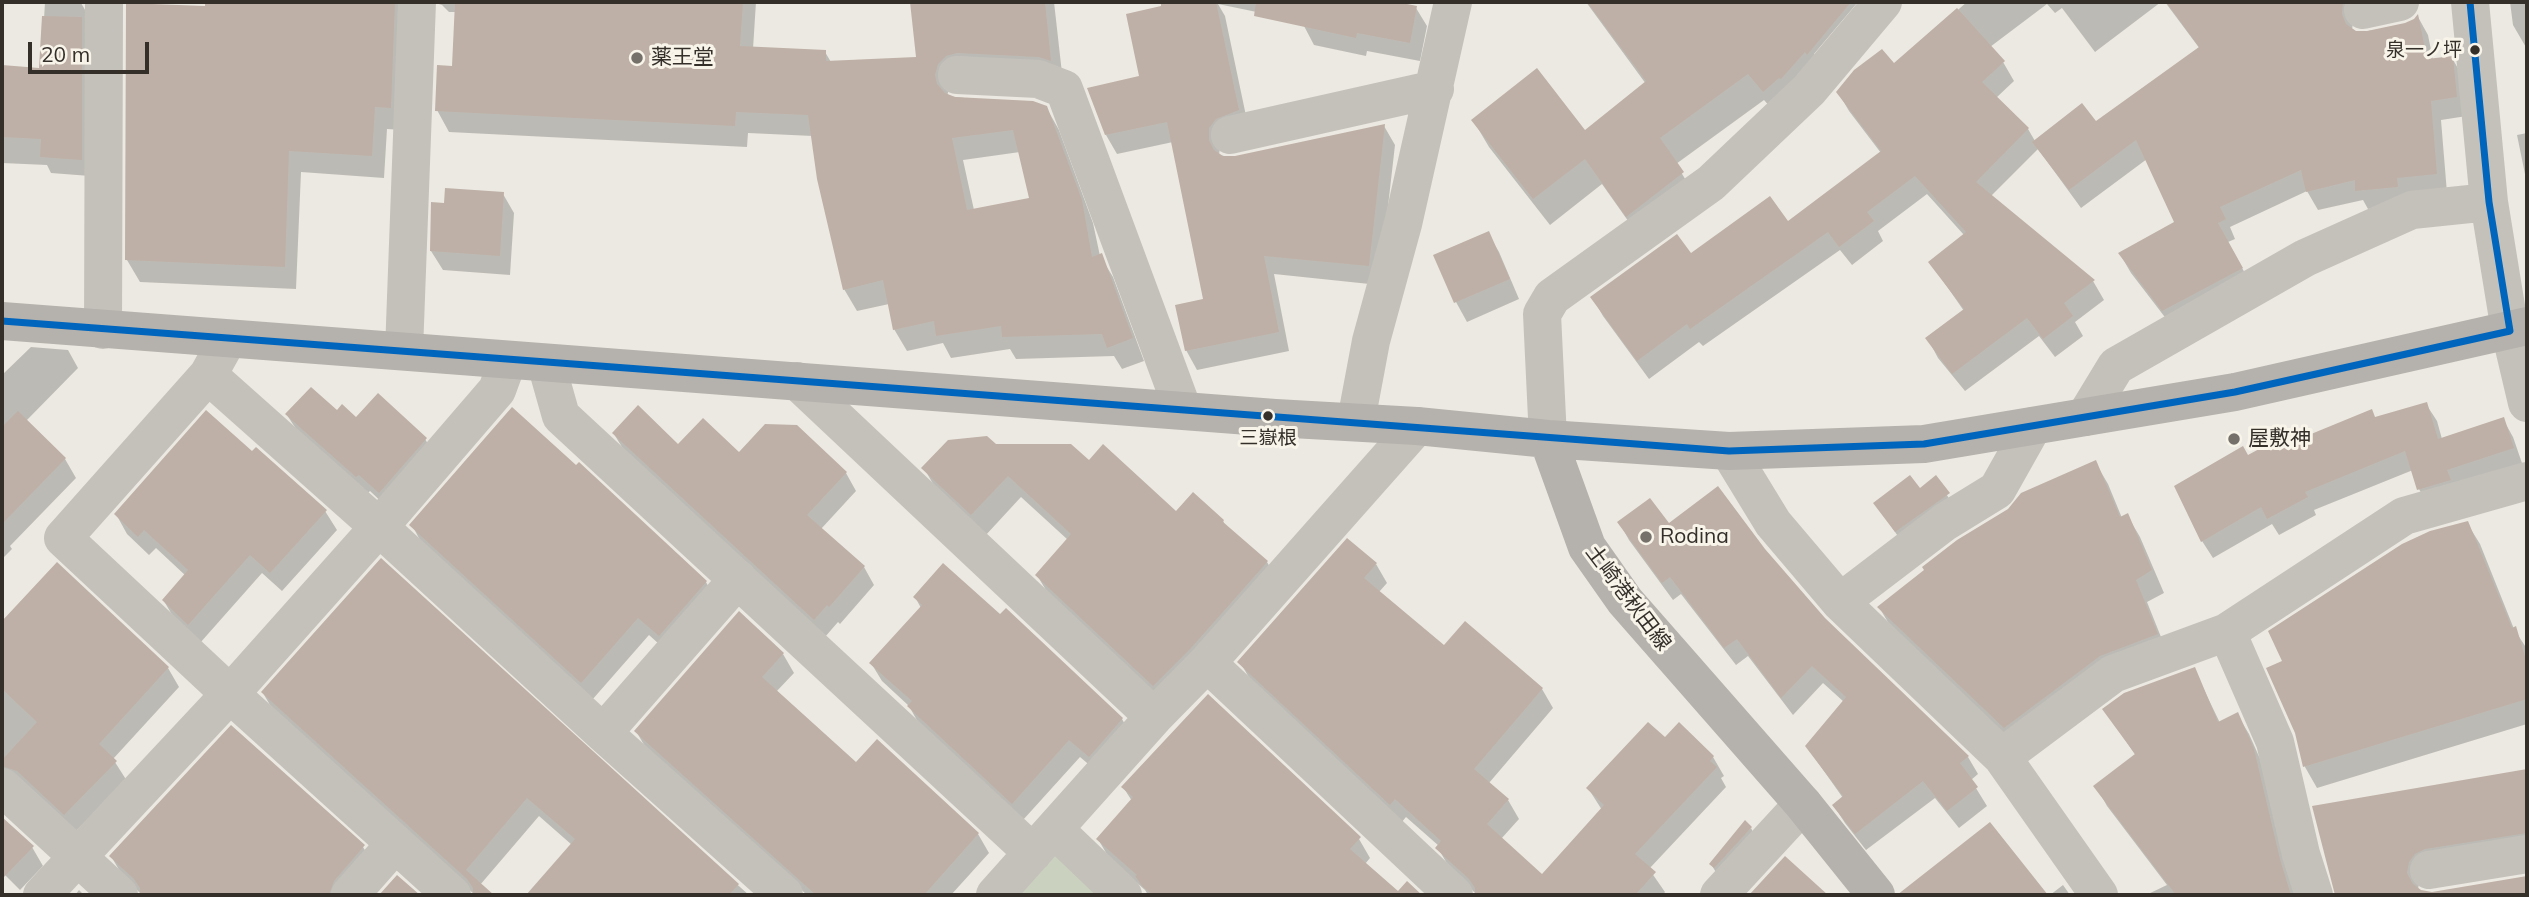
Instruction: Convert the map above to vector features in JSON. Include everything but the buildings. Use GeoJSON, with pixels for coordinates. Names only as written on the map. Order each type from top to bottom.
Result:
{"type":"FeatureCollection","features":[{"type":"Feature","properties":{"kind":"main road"},"geometry":{"type":"LineString","coordinates":[[2,321],[1730,451],[1924,444],[2235,392],[2518,328]]}},
{"type":"Feature","properties":{"kind":"main road","name":"土崎港秋田線"},"geometry":{"type":"LineString","coordinates":[[1548,439],[1587,547],[1625,601],[1803,804],[1876,895]]}},
{"type":"Feature","properties":{"kind":"street"},"geometry":{"type":"LineString","coordinates":[[103,330],[104,2]]}},
{"type":"Feature","properties":{"kind":"street"},"geometry":{"type":"LineString","coordinates":[[404,351],[417,2]]}},
{"type":"Feature","properties":{"kind":"street"},"geometry":{"type":"LineString","coordinates":[[1356,421],[1371,341],[1403,224],[1453,2]]}},
{"type":"Feature","properties":{"kind":"street"},"geometry":{"type":"LineString","coordinates":[[1548,439],[1542,314],[1552,296],[1711,183],[1810,90],[1883,2]]}},
{"type":"Feature","properties":{"kind":"street"},"geometry":{"type":"LineString","coordinates":[[2363,10],[2400,2]]}},
{"type":"Feature","properties":{"kind":"street"},"geometry":{"type":"LineString","coordinates":[[2470,2],[2489,202],[2518,328],[2527,403]]}},
{"type":"Feature","properties":{"kind":"street"},"geometry":{"type":"LineString","coordinates":[[957,75],[1038,79],[1064,89],[1183,410]]}},
{"type":"Feature","properties":{"kind":"street"},"geometry":{"type":"LineString","coordinates":[[1230,135],[1435,89]]}},
{"type":"Feature","properties":{"kind":"street"},"geometry":{"type":"LineString","coordinates":[[2085,417],[2116,366],[2305,258],[2412,210],[2489,202]]}},
{"type":"Feature","properties":{"kind":"street"},"geometry":{"type":"LineString","coordinates":[[228,339],[208,375],[63,538],[452,895]]}},
{"type":"Feature","properties":{"kind":"street"},"geometry":{"type":"LineString","coordinates":[[43,895],[230,694],[379,527],[497,390],[508,360]]}},
{"type":"Feature","properties":{"kind":"street"},"geometry":{"type":"LineString","coordinates":[[546,363],[561,416],[738,579],[1044,841],[1124,895]]}},
{"type":"Feature","properties":{"kind":"street"},"geometry":{"type":"LineString","coordinates":[[208,375],[784,895]]}},
{"type":"Feature","properties":{"kind":"street"},"geometry":{"type":"LineString","coordinates":[[797,382],[1154,717]]}},
{"type":"Feature","properties":{"kind":"street"},"geometry":{"type":"LineString","coordinates":[[995,895],[1154,717],[1207,663],[1417,426]]}},
{"type":"Feature","properties":{"kind":"street"},"geometry":{"type":"LineString","coordinates":[[1840,603],[1945,522],[1997,490],[2033,426]]}},
{"type":"Feature","properties":{"kind":"street"},"geometry":{"type":"LineString","coordinates":[[1730,451],[1773,523],[1840,603],[2002,757],[2099,895]]}},
{"type":"Feature","properties":{"kind":"street"},"geometry":{"type":"LineString","coordinates":[[2002,757],[2113,674],[2227,632],[2404,516],[2527,481]]}},
{"type":"Feature","properties":{"kind":"street"},"geometry":{"type":"LineString","coordinates":[[603,733],[738,579]]}},
{"type":"Feature","properties":{"kind":"street"},"geometry":{"type":"LineString","coordinates":[[2227,632],[2275,742],[2301,854],[2314,895]]}},
{"type":"Feature","properties":{"kind":"street"},"geometry":{"type":"LineString","coordinates":[[1207,663],[1454,895]]}},
{"type":"Feature","properties":{"kind":"street"},"geometry":{"type":"LineString","coordinates":[[2,787],[119,895]]}},
{"type":"Feature","properties":{"kind":"street"},"geometry":{"type":"LineString","coordinates":[[1719,895],[1803,804]]}},
{"type":"Feature","properties":{"kind":"street"},"geometry":{"type":"LineString","coordinates":[[350,895],[395,844]]}},
{"type":"Feature","properties":{"kind":"street"},"geometry":{"type":"LineString","coordinates":[[2429,870],[2527,855]]}},
{"type":"Feature","properties":{"kind":"green space"},"geometry":{"type":"Polygon","coordinates":[[[1054,847],[1108,895],[1011,895],[1054,847]]]}},
{"type":"Feature","properties":{"kind":"transit line"},"geometry":{"type":"LineString","coordinates":[[2,321],[1729,451],[1924,444],[2235,392],[2510,331],[2489,202],[2470,2]]}},
{"type":"Feature","properties":{"kind":"place","name":"泉一ノ坪"},"geometry":{"type":"Point","coordinates":[2475,50]}},
{"type":"Feature","properties":{"kind":"place","name":"薬王堂"},"geometry":{"type":"Point","coordinates":[637,58]}},
{"type":"Feature","properties":{"kind":"place","name":"三嶽根"},"geometry":{"type":"Point","coordinates":[1268,416]}},
{"type":"Feature","properties":{"kind":"place","name":"屋敷神"},"geometry":{"type":"Point","coordinates":[2234,439]}},
{"type":"Feature","properties":{"kind":"place","name":"Rodina"},"geometry":{"type":"Point","coordinates":[1646,537]}}]}
